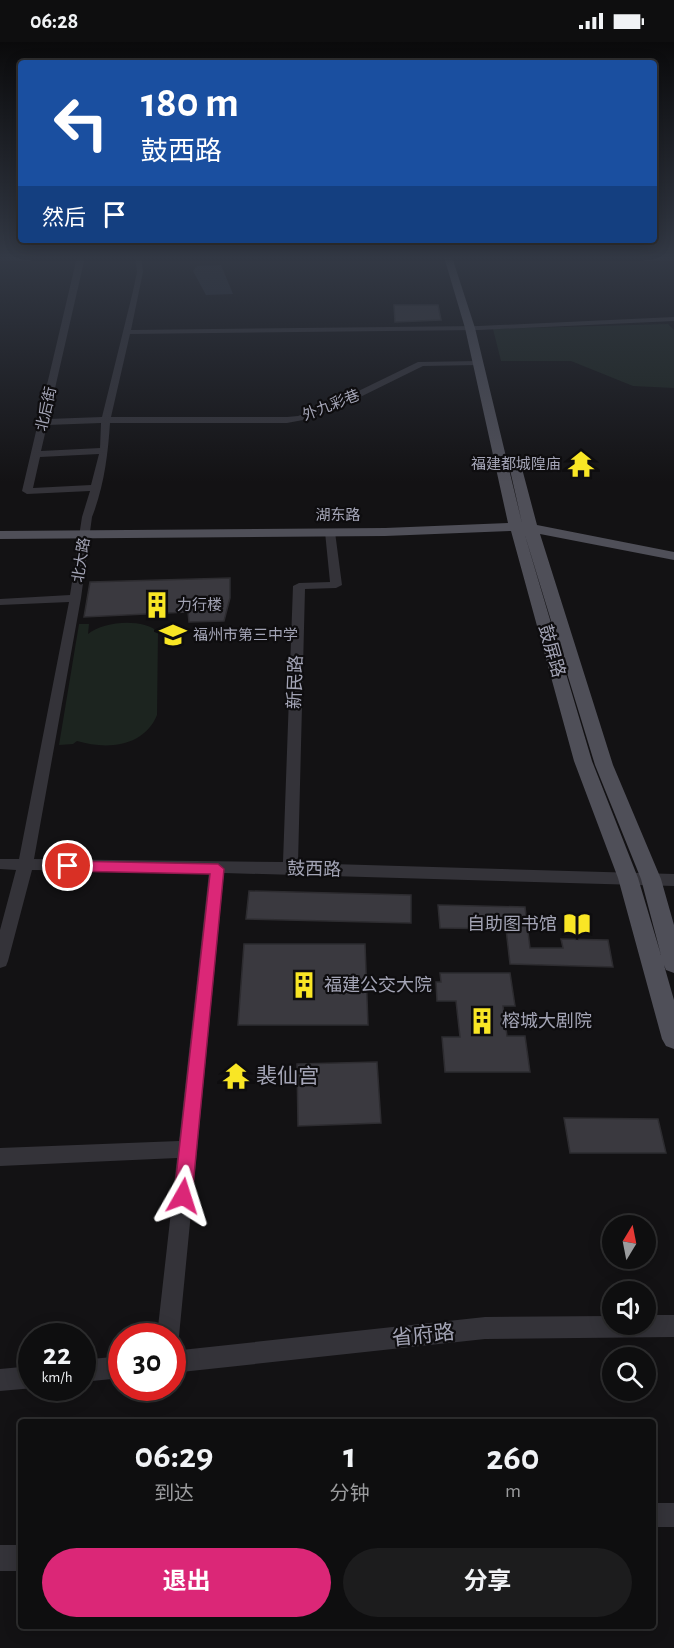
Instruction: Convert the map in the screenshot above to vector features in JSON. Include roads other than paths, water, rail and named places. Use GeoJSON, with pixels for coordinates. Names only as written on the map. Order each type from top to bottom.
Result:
{"type":"FeatureCollection","features":[{"type":"Feature","properties":{"kind":"main road","name":"鼓屏路"},"geometry":{"type":"LineString","coordinates":[[475,332],[478,363],[524,525],[583,761],[628,878],[674,1040]]}},
{"type":"Feature","properties":{"kind":"main road","name":"鼓屏路"},"geometry":{"type":"LineString","coordinates":[[476,332],[506,431]]}},
{"type":"Feature","properties":{"kind":"main road","name":"鼓屏路"},"geometry":{"type":"LineString","coordinates":[[512,454],[524,525],[604,765],[651,879],[674,964]]}},
{"type":"Feature","properties":{"kind":"main road","name":"湖东路"},"geometry":{"type":"LineString","coordinates":[[86,531],[330,532],[524,525],[674,556]]}},
{"type":"Feature","properties":{"kind":"main road","name":"湖东路"},"geometry":{"type":"LineString","coordinates":[[0,533],[524,525],[674,551]]}},
{"type":"Feature","properties":{"kind":"street","name":"北后街"},"geometry":{"type":"LineString","coordinates":[[63,332],[27,491],[96,488]]}},
{"type":"Feature","properties":{"kind":"street"},"geometry":{"type":"LineString","coordinates":[[126,332],[131,332]]}},
{"type":"Feature","properties":{"kind":"street","name":"北大路"},"geometry":{"type":"LineString","coordinates":[[0,962],[25,866],[75,598],[87,517],[96,488],[104,450],[106,420],[126,332]]}},
{"type":"Feature","properties":{"kind":"street","name":"外九彩巷"},"geometry":{"type":"LineString","coordinates":[[43,422],[268,421],[300,418],[371,390],[421,364],[478,363]]}},
{"type":"Feature","properties":{"kind":"street"},"geometry":{"type":"LineString","coordinates":[[35,454],[104,450]]}},
{"type":"Feature","properties":{"kind":"street","name":"新民路"},"geometry":{"type":"LineString","coordinates":[[290,868],[299,585],[336,585],[330,532]]}},
{"type":"Feature","properties":{"kind":"street"},"geometry":{"type":"LineString","coordinates":[[0,602],[75,598]]}},
{"type":"Feature","properties":{"kind":"street","name":"鼓西路"},"geometry":{"type":"LineString","coordinates":[[0,864],[218,869],[290,868],[674,880]]}},
{"type":"Feature","properties":{"kind":"street"},"geometry":{"type":"LineString","coordinates":[[169,1323],[218,869]]}},
{"type":"Feature","properties":{"kind":"street"},"geometry":{"type":"LineString","coordinates":[[0,1157],[188,1149]]}},
{"type":"Feature","properties":{"kind":"street","name":"省府路"},"geometry":{"type":"LineString","coordinates":[[186,1360],[485,1328],[674,1326]]}},
{"type":"Feature","properties":{"kind":"street"},"geometry":{"type":"LineString","coordinates":[[0,1380],[18,1378]]}},
{"type":"Feature","properties":{"kind":"street"},"geometry":{"type":"LineString","coordinates":[[656,1515],[674,1515]]}},
{"type":"Feature","properties":{"kind":"street"},"geometry":{"type":"LineString","coordinates":[[0,1558],[18,1558]]}},
{"type":"Feature","properties":{"kind":"place","name":"福建都城隍庙"},"geometry":{"type":"Point","coordinates":[581,464]}},
{"type":"Feature","properties":{"kind":"place","name":"力行楼"},"geometry":{"type":"Point","coordinates":[157,605]}},
{"type":"Feature","properties":{"kind":"place","name":"福州市第三中学"},"geometry":{"type":"Point","coordinates":[173,635]}},
{"type":"Feature","properties":{"kind":"place","name":"自助图书馆"},"geometry":{"type":"Point","coordinates":[577,924]}},
{"type":"Feature","properties":{"kind":"place","name":"福建公交大院"},"geometry":{"type":"Point","coordinates":[304,985]}},
{"type":"Feature","properties":{"kind":"place","name":"榕城大剧院"},"geometry":{"type":"Point","coordinates":[482,1021]}},
{"type":"Feature","properties":{"kind":"place","name":"裴仙宫"},"geometry":{"type":"Point","coordinates":[236,1076]}}]}
